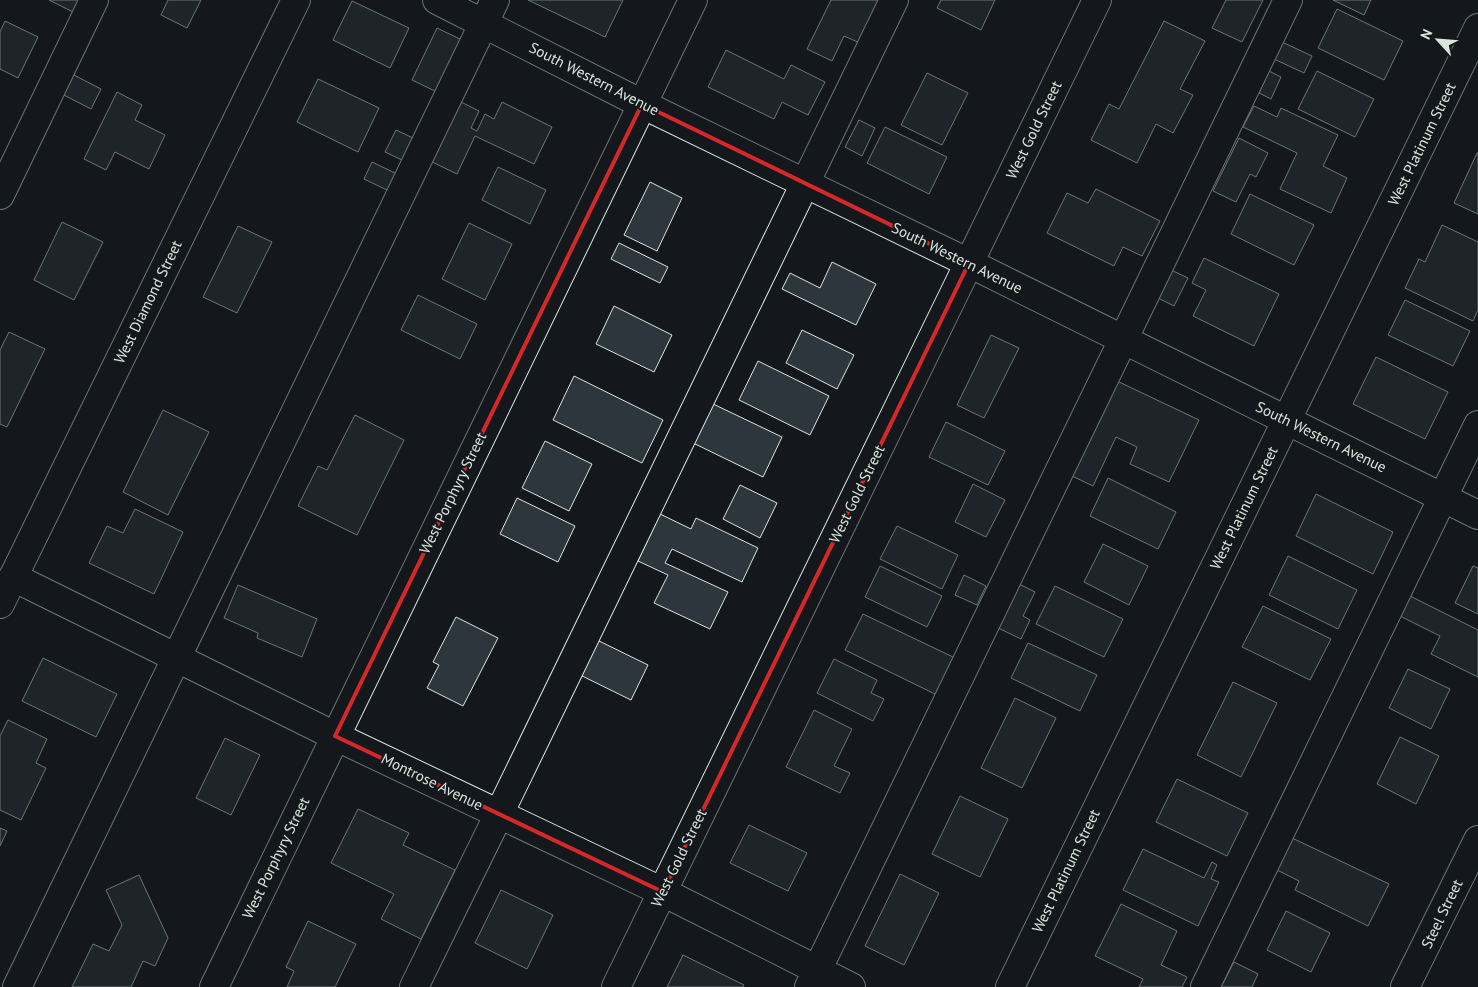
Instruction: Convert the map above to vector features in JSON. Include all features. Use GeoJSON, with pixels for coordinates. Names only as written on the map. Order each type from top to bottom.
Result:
{"type":"FeatureCollection","features":[{"type":"Feature","properties":{"kind":"street"},"geometry":{"type":"LineString","coordinates":[[0,195],[94,0]]}},
{"type":"Feature","properties":{"kind":"street","name":"West Diamond Street"},"geometry":{"type":"LineString","coordinates":[[0,604],[296,0]]}},
{"type":"Feature","properties":{"kind":"street","name":"South Western Avenue"},"geometry":{"type":"LineString","coordinates":[[437,0],[489,12],[642,104],[1478,515]]}},
{"type":"Feature","properties":{"kind":"street","name":"West Porphyry Street"},"geometry":{"type":"LineString","coordinates":[[214,987],[693,0]]}},
{"type":"Feature","properties":{"kind":"street"},"geometry":{"type":"LineString","coordinates":[[414,987],[894,0]]}},
{"type":"Feature","properties":{"kind":"street","name":"West Gold Street"},"geometry":{"type":"LineString","coordinates":[[616,987],[1097,0]]}},
{"type":"Feature","properties":{"kind":"street"},"geometry":{"type":"LineString","coordinates":[[813,978],[1288,0]]}},
{"type":"Feature","properties":{"kind":"street"},"geometry":{"type":"LineString","coordinates":[[17,987],[489,12]]}},
{"type":"Feature","properties":{"kind":"street","name":"West Platinum Street"},"geometry":{"type":"LineString","coordinates":[[1010,987],[1478,28]]}},
{"type":"Feature","properties":{"kind":"street"},"geometry":{"type":"LineString","coordinates":[[1205,987],[1478,425]]}},
{"type":"Feature","properties":{"kind":"street","name":"Montrose Avenue"},"geometry":{"type":"LineString","coordinates":[[13,577],[335,736],[663,892],[813,978],[851,987]]}},
{"type":"Feature","properties":{"kind":"street","name":"Steel Street"},"geometry":{"type":"LineString","coordinates":[[1406,987],[1478,840]]}},
{"type":"Feature","properties":{"kind":"highlighted area"},"geometry":{"type":"Polygon","coordinates":[[[642,104],[969,263],[663,892],[335,736],[642,104]]]}},
{"type":"Feature","properties":{"kind":"building"},"geometry":{"type":"Polygon","coordinates":[[[49,0],[86,0],[79,15],[49,0]]]}},
{"type":"Feature","properties":{"kind":"building"},"geometry":{"type":"Polygon","coordinates":[[[168,0],[201,0],[187,28],[161,15],[168,0]]]}},
{"type":"Feature","properties":{"kind":"building"},"geometry":{"type":"Polygon","coordinates":[[[528,0],[623,0],[605,37],[528,0]]]}},
{"type":"Feature","properties":{"kind":"building"},"geometry":{"type":"Polygon","coordinates":[[[831,0],[881,0],[860,43],[844,36],[832,61],[807,49],[831,0]]]}},
{"type":"Feature","properties":{"kind":"building"},"geometry":{"type":"Polygon","coordinates":[[[941,0],[995,0],[981,30],[937,8],[941,0]]]}},
{"type":"Feature","properties":{"kind":"building"},"geometry":{"type":"Polygon","coordinates":[[[1226,0],[1263,0],[1242,42],[1212,28],[1226,0]]]}},
{"type":"Feature","properties":{"kind":"building"},"geometry":{"type":"Polygon","coordinates":[[[1333,0],[1371,0],[1364,15],[1333,0]]]}},
{"type":"Feature","properties":{"kind":"building"},"geometry":{"type":"Polygon","coordinates":[[[352,1],[409,28],[390,68],[333,40],[352,1]]]}},
{"type":"Feature","properties":{"kind":"building"},"geometry":{"type":"Polygon","coordinates":[[[1337,9],[1403,41],[1384,80],[1318,48],[1337,9]]]}},
{"type":"Feature","properties":{"kind":"building"},"geometry":{"type":"Polygon","coordinates":[[[5,21],[38,37],[18,78],[0,69],[0,32],[5,21]]]}},
{"type":"Feature","properties":{"kind":"building"},"geometry":{"type":"Polygon","coordinates":[[[1164,21],[1205,41],[1180,89],[1193,95],[1173,133],[1156,124],[1137,163],[1091,140],[1109,104],[1119,109],[1164,21]]]}},
{"type":"Feature","properties":{"kind":"building"},"geometry":{"type":"Polygon","coordinates":[[[437,28],[464,41],[439,93],[412,80],[437,28]]]}},
{"type":"Feature","properties":{"kind":"building"},"geometry":{"type":"Polygon","coordinates":[[[1282,42],[1312,56],[1304,73],[1274,59],[1282,42]]]}},
{"type":"Feature","properties":{"kind":"building"},"geometry":{"type":"Polygon","coordinates":[[[726,50],[784,79],[791,65],[825,82],[808,115],[782,102],[774,119],[708,87],[726,50]]]}},
{"type":"Feature","properties":{"kind":"building"},"geometry":{"type":"Polygon","coordinates":[[[1269,71],[1281,77],[1271,99],[1259,93],[1269,71]]]}},
{"type":"Feature","properties":{"kind":"building"},"geometry":{"type":"Polygon","coordinates":[[[1317,71],[1374,99],[1355,137],[1298,109],[1317,71]]]}},
{"type":"Feature","properties":{"kind":"building"},"geometry":{"type":"Polygon","coordinates":[[[70,73],[101,89],[91,109],[60,93],[70,73]]]}},
{"type":"Feature","properties":{"kind":"building"},"geometry":{"type":"Polygon","coordinates":[[[927,73],[968,93],[942,145],[901,125],[927,73]]]}},
{"type":"Feature","properties":{"kind":"building"},"geometry":{"type":"Polygon","coordinates":[[[318,79],[379,108],[358,152],[297,122],[318,79]]]}},
{"type":"Feature","properties":{"kind":"building"},"geometry":{"type":"Polygon","coordinates":[[[117,92],[142,105],[135,120],[165,135],[149,169],[115,152],[106,170],[84,159],[117,92]]]}},
{"type":"Feature","properties":{"kind":"building"},"geometry":{"type":"Polygon","coordinates":[[[457,100],[479,111],[471,128],[477,131],[485,114],[494,119],[502,102],[552,127],[534,164],[475,136],[457,174],[428,160],[457,100]]]}},
{"type":"Feature","properties":{"kind":"building"},"geometry":{"type":"Polygon","coordinates":[[[1254,106],[1277,117],[1281,108],[1338,135],[1323,166],[1347,178],[1331,213],[1280,189],[1297,153],[1243,127],[1254,106]]]}},
{"type":"Feature","properties":{"kind":"building"},"geometry":{"type":"Polygon","coordinates":[[[859,120],[875,128],[862,156],[845,147],[859,120]]]}},
{"type":"Feature","properties":{"kind":"building"},"geometry":{"type":"Polygon","coordinates":[[[885,127],[947,157],[929,194],[867,163],[885,127]]]}},
{"type":"Feature","properties":{"kind":"building"},"geometry":{"type":"Polygon","coordinates":[[[396,130],[413,138],[402,160],[385,152],[396,130]]]}},
{"type":"Feature","properties":{"kind":"building"},"geometry":{"type":"Polygon","coordinates":[[[1239,138],[1268,153],[1256,177],[1250,174],[1236,202],[1213,191],[1239,138]]]}},
{"type":"Feature","properties":{"kind":"building"},"geometry":{"type":"Polygon","coordinates":[[[1478,153],[1478,214],[1454,203],[1478,153]]]}},
{"type":"Feature","properties":{"kind":"building"},"geometry":{"type":"Polygon","coordinates":[[[372,162],[397,174],[389,191],[364,179],[372,162]]]}},
{"type":"Feature","properties":{"kind":"building"},"geometry":{"type":"Polygon","coordinates":[[[498,167],[546,190],[530,224],[482,200],[498,167]]]}},
{"type":"Feature","properties":{"kind":"building"},"geometry":{"type":"Polygon","coordinates":[[[650,182],[682,198],[657,251],[624,235],[650,182]]]}},
{"type":"Feature","properties":{"kind":"building"},"geometry":{"type":"Polygon","coordinates":[[[1096,189],[1160,221],[1142,256],[1123,247],[1114,266],[1047,233],[1067,193],[1088,203],[1096,189]]]}},
{"type":"Feature","properties":{"kind":"building"},"geometry":{"type":"Polygon","coordinates":[[[1250,194],[1314,225],[1294,265],[1231,234],[1250,194]]]}},
{"type":"Feature","properties":{"kind":"building"},"geometry":{"type":"Polygon","coordinates":[[[62,222],[103,242],[74,300],[34,280],[62,222]]]}},
{"type":"Feature","properties":{"kind":"building"},"geometry":{"type":"Polygon","coordinates":[[[469,223],[512,244],[485,300],[442,279],[469,223]]]}},
{"type":"Feature","properties":{"kind":"building"},"geometry":{"type":"Polygon","coordinates":[[[1442,225],[1478,242],[1478,310],[1473,321],[1405,288],[1419,259],[1425,262],[1442,225]]]}},
{"type":"Feature","properties":{"kind":"building"},"geometry":{"type":"Polygon","coordinates":[[[238,226],[272,242],[237,313],[203,297],[238,226]]]}},
{"type":"Feature","properties":{"kind":"building"},"geometry":{"type":"Polygon","coordinates":[[[619,243],[668,267],[660,283],[611,259],[619,243]]]}},
{"type":"Feature","properties":{"kind":"building"},"geometry":{"type":"Polygon","coordinates":[[[1204,258],[1279,294],[1254,346],[1193,316],[1206,290],[1192,283],[1204,258]]]}},
{"type":"Feature","properties":{"kind":"building"},"geometry":{"type":"Polygon","coordinates":[[[832,262],[876,284],[856,325],[782,289],[790,273],[820,288],[832,262]]]}},
{"type":"Feature","properties":{"kind":"building"},"geometry":{"type":"Polygon","coordinates":[[[1169,269],[1188,278],[1174,306],[1156,297],[1169,269]]]}},
{"type":"Feature","properties":{"kind":"building"},"geometry":{"type":"Polygon","coordinates":[[[418,295],[477,324],[460,359],[401,330],[418,295]]]}},
{"type":"Feature","properties":{"kind":"building"},"geometry":{"type":"Polygon","coordinates":[[[1405,300],[1470,331],[1453,366],[1388,335],[1405,300]]]}},
{"type":"Feature","properties":{"kind":"building"},"geometry":{"type":"Polygon","coordinates":[[[614,306],[672,335],[654,372],[596,344],[614,306]]]}},
{"type":"Feature","properties":{"kind":"building"},"geometry":{"type":"Polygon","coordinates":[[[802,330],[854,355],[837,389],[786,363],[802,330]]]}},
{"type":"Feature","properties":{"kind":"building"},"geometry":{"type":"Polygon","coordinates":[[[9,332],[45,349],[7,427],[0,424],[0,350],[9,332]]]}},
{"type":"Feature","properties":{"kind":"building"},"geometry":{"type":"Polygon","coordinates":[[[991,335],[1019,348],[984,418],[957,405],[991,335]]]}},
{"type":"Feature","properties":{"kind":"building"},"geometry":{"type":"Polygon","coordinates":[[[1376,357],[1448,392],[1425,439],[1353,404],[1376,357]]]}},
{"type":"Feature","properties":{"kind":"building"},"geometry":{"type":"Polygon","coordinates":[[[758,361],[829,396],[810,435],[739,400],[758,361]]]}},
{"type":"Feature","properties":{"kind":"building"},"geometry":{"type":"Polygon","coordinates":[[[574,376],[663,420],[642,463],[553,420],[574,376]]]}},
{"type":"Feature","properties":{"kind":"building"},"geometry":{"type":"Polygon","coordinates":[[[1117,381],[1199,420],[1169,482],[1130,464],[1137,447],[1116,437],[1093,486],[1072,476],[1117,381]]]}},
{"type":"Feature","properties":{"kind":"building"},"geometry":{"type":"Polygon","coordinates":[[[709,402],[782,437],[763,477],[689,441],[709,402]]]}},
{"type":"Feature","properties":{"kind":"building"},"geometry":{"type":"Polygon","coordinates":[[[163,410],[209,432],[168,515],[123,492],[163,410]]]}},
{"type":"Feature","properties":{"kind":"building"},"geometry":{"type":"Polygon","coordinates":[[[355,415],[404,440],[357,535],[298,506],[318,466],[327,470],[355,415]]]}},
{"type":"Feature","properties":{"kind":"building"},"geometry":{"type":"Polygon","coordinates":[[[946,422],[1005,451],[988,485],[929,457],[946,422]]]}},
{"type":"Feature","properties":{"kind":"building"},"geometry":{"type":"Polygon","coordinates":[[[545,441],[592,464],[569,511],[522,488],[545,441]]]}},
{"type":"Feature","properties":{"kind":"building"},"geometry":{"type":"Polygon","coordinates":[[[1108,478],[1176,512],[1158,549],[1090,516],[1108,478]]]}},
{"type":"Feature","properties":{"kind":"building"},"geometry":{"type":"Polygon","coordinates":[[[973,484],[1005,500],[986,537],[955,522],[973,484]]]}},
{"type":"Feature","properties":{"kind":"building"},"geometry":{"type":"Polygon","coordinates":[[[740,485],[777,503],[760,538],[723,519],[740,485]]]}},
{"type":"Feature","properties":{"kind":"building"},"geometry":{"type":"Polygon","coordinates":[[[1316,494],[1393,532],[1373,574],[1296,536],[1316,494]]]}},
{"type":"Feature","properties":{"kind":"building"},"geometry":{"type":"Polygon","coordinates":[[[517,498],[575,526],[558,562],[500,534],[517,498]]]}},
{"type":"Feature","properties":{"kind":"building"},"geometry":{"type":"Polygon","coordinates":[[[135,509],[183,532],[154,594],[89,563],[107,526],[123,533],[135,509]]]}},
{"type":"Feature","properties":{"kind":"building"},"geometry":{"type":"Polygon","coordinates":[[[660,514],[691,529],[696,518],[758,548],[742,582],[672,549],[665,563],[728,592],[710,629],[654,603],[668,575],[638,561],[660,514]]]}},
{"type":"Feature","properties":{"kind":"building"},"geometry":{"type":"Polygon","coordinates":[[[897,526],[958,555],[942,589],[880,559],[897,526]]]}},
{"type":"Feature","properties":{"kind":"building"},"geometry":{"type":"Polygon","coordinates":[[[1103,544],[1148,566],[1129,605],[1084,582],[1103,544]]]}},
{"type":"Feature","properties":{"kind":"building"},"geometry":{"type":"Polygon","coordinates":[[[1288,556],[1357,590],[1338,629],[1269,595],[1288,556]]]}},
{"type":"Feature","properties":{"kind":"building"},"geometry":{"type":"Polygon","coordinates":[[[880,566],[942,596],[927,627],[865,597],[880,566]]]}},
{"type":"Feature","properties":{"kind":"building"},"geometry":{"type":"Polygon","coordinates":[[[1473,566],[1478,568],[1478,614],[1455,603],[1473,566]]]}},
{"type":"Feature","properties":{"kind":"building"},"geometry":{"type":"Polygon","coordinates":[[[964,575],[986,586],[977,605],[955,595],[964,575]]]}},
{"type":"Feature","properties":{"kind":"building"},"geometry":{"type":"Polygon","coordinates":[[[1015,582],[1035,592],[1023,616],[1030,620],[1021,639],[994,626],[1015,582]]]}},
{"type":"Feature","properties":{"kind":"building"},"geometry":{"type":"Polygon","coordinates":[[[238,585],[317,619],[302,657],[257,638],[258,633],[224,618],[238,585]]]}},
{"type":"Feature","properties":{"kind":"building"},"geometry":{"type":"Polygon","coordinates":[[[1055,586],[1123,619],[1104,657],[1036,624],[1055,586]]]}},
{"type":"Feature","properties":{"kind":"building"},"geometry":{"type":"Polygon","coordinates":[[[1410,596],[1478,630],[1478,677],[1431,654],[1440,636],[1400,616],[1410,596]]]}},
{"type":"Feature","properties":{"kind":"building"},"geometry":{"type":"Polygon","coordinates":[[[1263,606],[1331,639],[1310,680],[1242,647],[1263,606]]]}},
{"type":"Feature","properties":{"kind":"building"},"geometry":{"type":"Polygon","coordinates":[[[863,614],[955,658],[937,695],[845,650],[863,614]]]}},
{"type":"Feature","properties":{"kind":"building"},"geometry":{"type":"Polygon","coordinates":[[[456,617],[498,638],[463,706],[427,688],[439,665],[433,662],[456,617]]]}},
{"type":"Feature","properties":{"kind":"building"},"geometry":{"type":"Polygon","coordinates":[[[591,637],[648,665],[631,700],[574,672],[591,637]]]}},
{"type":"Feature","properties":{"kind":"building"},"geometry":{"type":"Polygon","coordinates":[[[1028,643],[1097,675],[1080,711],[1011,678],[1028,643]]]}},
{"type":"Feature","properties":{"kind":"building"},"geometry":{"type":"Polygon","coordinates":[[[43,658],[117,694],[96,737],[22,701],[43,658]]]}},
{"type":"Feature","properties":{"kind":"building"},"geometry":{"type":"Polygon","coordinates":[[[834,659],[877,680],[871,693],[884,699],[873,721],[817,693],[834,659]]]}},
{"type":"Feature","properties":{"kind":"building"},"geometry":{"type":"Polygon","coordinates":[[[1408,669],[1450,689],[1431,729],[1389,708],[1408,669]]]}},
{"type":"Feature","properties":{"kind":"building"},"geometry":{"type":"Polygon","coordinates":[[[1233,682],[1277,703],[1241,777],[1197,755],[1233,682]]]}},
{"type":"Feature","properties":{"kind":"building"},"geometry":{"type":"Polygon","coordinates":[[[1015,698],[1056,718],[1022,788],[981,768],[1015,698]]]}},
{"type":"Feature","properties":{"kind":"building"},"geometry":{"type":"Polygon","coordinates":[[[814,710],[852,729],[834,766],[850,773],[840,793],[786,767],[814,710]]]}},
{"type":"Feature","properties":{"kind":"building"},"geometry":{"type":"Polygon","coordinates":[[[8,720],[47,739],[36,763],[46,768],[21,820],[0,810],[0,736],[8,720]]]}},
{"type":"Feature","properties":{"kind":"building"},"geometry":{"type":"Polygon","coordinates":[[[1400,737],[1439,756],[1416,804],[1377,784],[1400,737]]]}},
{"type":"Feature","properties":{"kind":"building"},"geometry":{"type":"Polygon","coordinates":[[[225,738],[260,755],[231,815],[196,798],[225,738]]]}},
{"type":"Feature","properties":{"kind":"building"},"geometry":{"type":"Polygon","coordinates":[[[1177,779],[1248,813],[1227,856],[1156,822],[1177,779]]]}},
{"type":"Feature","properties":{"kind":"building"},"geometry":{"type":"Polygon","coordinates":[[[960,796],[1008,819],[980,877],[932,854],[960,796]]]}},
{"type":"Feature","properties":{"kind":"building"},"geometry":{"type":"Polygon","coordinates":[[[358,809],[409,833],[403,845],[455,870],[421,939],[381,919],[394,894],[331,863],[358,809]]]}},
{"type":"Feature","properties":{"kind":"building"},"geometry":{"type":"Polygon","coordinates":[[[749,825],[807,853],[788,891],[730,863],[749,825]]]}},
{"type":"Feature","properties":{"kind":"building"},"geometry":{"type":"Polygon","coordinates":[[[0,828],[7,831],[0,846],[0,828]]]}},
{"type":"Feature","properties":{"kind":"building"},"geometry":{"type":"Polygon","coordinates":[[[1292,838],[1389,884],[1368,926],[1295,890],[1299,881],[1277,870],[1292,838]]]}},
{"type":"Feature","properties":{"kind":"building"},"geometry":{"type":"Polygon","coordinates":[[[1143,849],[1204,878],[1212,862],[1217,865],[1211,879],[1219,882],[1198,926],[1123,890],[1143,849]]]}},
{"type":"Feature","properties":{"kind":"building"},"geometry":{"type":"Polygon","coordinates":[[[900,874],[939,893],[904,965],[865,946],[900,874]]]}},
{"type":"Feature","properties":{"kind":"building"},"geometry":{"type":"Polygon","coordinates":[[[139,875],[168,938],[155,966],[143,961],[131,987],[72,987],[93,944],[109,951],[122,925],[106,890],[139,875]]]}},
{"type":"Feature","properties":{"kind":"building"},"geometry":{"type":"Polygon","coordinates":[[[501,890],[553,915],[527,969],[475,943],[501,890]]]}},
{"type":"Feature","properties":{"kind":"building"},"geometry":{"type":"Polygon","coordinates":[[[1121,904],[1177,931],[1161,965],[1187,977],[1182,987],[1139,987],[1143,979],[1095,956],[1121,904]]]}},
{"type":"Feature","properties":{"kind":"building"},"geometry":{"type":"Polygon","coordinates":[[[1286,911],[1330,933],[1311,972],[1267,950],[1286,911]]]}},
{"type":"Feature","properties":{"kind":"building"},"geometry":{"type":"Polygon","coordinates":[[[308,921],[356,944],[335,987],[287,987],[294,971],[286,967],[308,921]]]}},
{"type":"Feature","properties":{"kind":"building"},"geometry":{"type":"Polygon","coordinates":[[[683,955],[744,985],[743,987],[667,987],[683,955]]]}},
{"type":"Feature","properties":{"kind":"building"},"geometry":{"type":"Polygon","coordinates":[[[1234,962],[1258,974],[1252,987],[1221,987],[1234,962]]]}}]}
